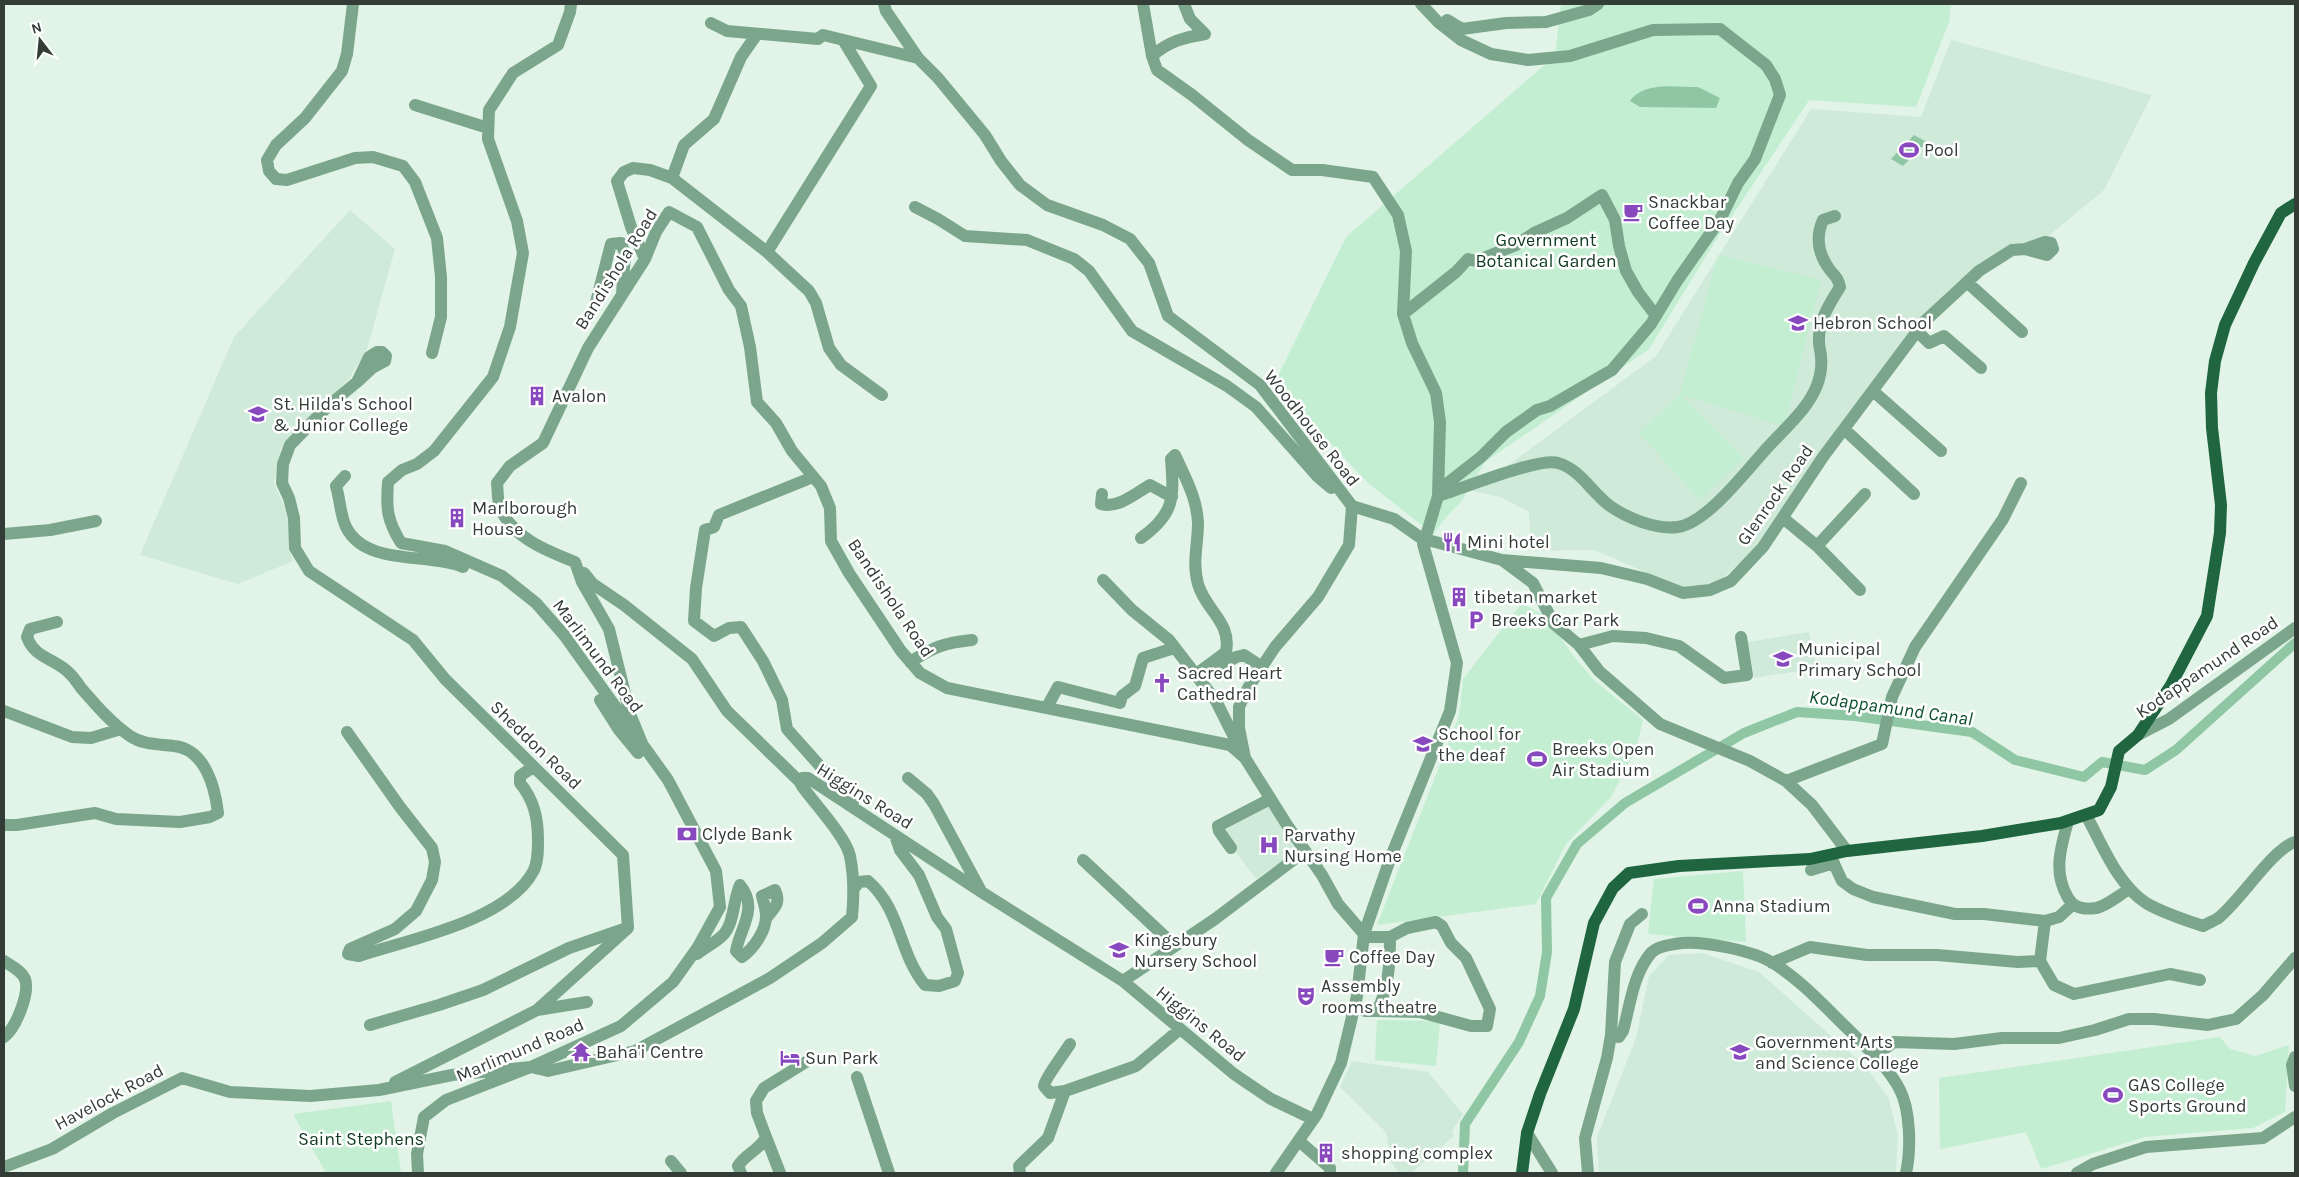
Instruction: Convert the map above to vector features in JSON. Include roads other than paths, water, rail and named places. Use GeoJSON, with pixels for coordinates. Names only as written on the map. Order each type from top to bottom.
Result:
{"type":"FeatureCollection","features":[{"type":"Feature","properties":{"kind":"main road"},"geometry":{"type":"LineString","coordinates":[[1522,1173],[1527,1133],[1540,1094],[1574,1009],[1594,923],[1613,888],[1629,874],[1679,866],[1832,859],[1847,852],[1982,836],[2068,821],[2099,810],[2112,787],[2119,751],[2134,738],[2171,684],[2207,616],[2220,533],[2221,505],[2212,428],[2211,393],[2215,361],[2225,325],[2281,213],[2295,204]]}},
{"type":"Feature","properties":{"kind":"street"},"geometry":{"type":"LineString","coordinates":[[353,4],[347,54],[342,71],[305,118],[276,145],[267,160],[269,171],[276,179],[286,180],[342,161],[373,157],[403,166],[415,182],[437,238],[441,276],[442,317],[432,353]]}},
{"type":"Feature","properties":{"kind":"street","name":"Marlimund Road"},"geometry":{"type":"LineString","coordinates":[[418,1173],[417,1154],[424,1117],[446,1100],[531,1067],[621,1026],[673,982],[698,947],[720,907],[716,871],[668,780],[564,636],[536,603],[502,576],[445,550],[401,543],[391,527],[386,509],[388,482],[402,470],[417,464],[434,451],[493,377],[510,326],[523,253],[516,221],[488,139],[489,110],[513,73],[558,45],[571,4]]}},
{"type":"Feature","properties":{"kind":"street","name":"Woodhouse Road"},"geometry":{"type":"LineString","coordinates":[[884,4],[886,11],[918,58],[938,78],[985,135],[1001,161],[1020,185],[1047,205],[1103,225],[1130,239],[1149,263],[1168,316],[1260,385],[1352,506],[1394,519],[1424,539]]}},
{"type":"Feature","properties":{"kind":"street"},"geometry":{"type":"LineString","coordinates":[[1143,4],[1152,56],[1157,70],[1192,94],[1248,140],[1292,170],[1322,170],[1373,177],[1398,215],[1406,251],[1403,314],[1412,342],[1436,393],[1440,422],[1438,496]]}},
{"type":"Feature","properties":{"kind":"street"},"geometry":{"type":"LineString","coordinates":[[1152,56],[1165,45],[1205,34],[1190,19],[1184,4]]}},
{"type":"Feature","properties":{"kind":"street"},"geometry":{"type":"LineString","coordinates":[[1421,4],[1462,29],[1506,23],[1546,22],[1589,10],[1598,4]]}},
{"type":"Feature","properties":{"kind":"street"},"geometry":{"type":"LineString","coordinates":[[1275,1173],[1299,1142],[1342,1063],[1354,1005],[1358,996],[1364,936],[1390,859],[1450,711],[1456,663],[1424,539],[1438,496],[1444,486],[1481,457],[1506,432],[1538,410],[1550,406],[1612,370],[1656,316],[1677,281],[1721,218],[1738,183],[1755,159],[1780,95],[1775,79],[1766,65],[1720,29],[1653,30],[1570,56],[1528,60],[1491,54],[1461,40],[1438,22],[1421,4]]}},
{"type":"Feature","properties":{"kind":"street"},"geometry":{"type":"LineString","coordinates":[[711,23],[726,31],[818,39],[823,35],[918,58]]}},
{"type":"Feature","properties":{"kind":"street"},"geometry":{"type":"LineString","coordinates":[[672,178],[684,145],[714,119],[741,57],[757,34]]}},
{"type":"Feature","properties":{"kind":"street"},"geometry":{"type":"LineString","coordinates":[[767,252],[870,86],[843,40]]}},
{"type":"Feature","properties":{"kind":"street"},"geometry":{"type":"LineString","coordinates":[[415,105],[488,128]]}},
{"type":"Feature","properties":{"kind":"street"},"geometry":{"type":"LineString","coordinates":[[645,259],[631,227],[617,181],[624,172],[633,168],[650,170],[672,178],[767,252],[809,291],[816,303],[829,348],[841,365],[882,394]]}},
{"type":"Feature","properties":{"kind":"street"},"geometry":{"type":"LineString","coordinates":[[1403,314],[1468,259],[1476,261],[1516,245],[1534,233],[1566,218],[1602,195],[1615,220],[1619,246],[1626,271],[1638,292],[1656,316]]}},
{"type":"Feature","properties":{"kind":"street"},"geometry":{"type":"LineString","coordinates":[[915,208],[938,219],[965,236],[1027,240],[1074,259],[1089,271],[1132,331],[1227,386],[1256,406],[1318,477],[1352,506],[1349,545],[1318,597],[1275,648],[1248,688],[1239,707],[1239,728],[1245,758]]}},
{"type":"Feature","properties":{"kind":"street","name":"Bandishola Road"},"geometry":{"type":"LineString","coordinates":[[575,562],[541,549],[508,523],[500,508],[496,483],[510,466],[542,443],[588,348],[645,259],[656,232],[669,212],[697,227],[729,290],[741,306],[750,347],[757,402],[776,423],[792,451],[821,486],[830,508],[831,541],[849,573],[910,662],[920,673],[947,688],[1230,745],[1245,758],[1270,799],[1322,874],[1338,904],[1364,936]]}},
{"type":"Feature","properties":{"kind":"street"},"geometry":{"type":"LineString","coordinates":[[1438,496],[1537,464],[1557,462],[1575,472],[1610,506],[1633,519],[1657,525],[1678,527],[1699,518],[1742,479],[1804,409],[1818,383],[1822,356],[1818,342],[1822,324],[1827,307],[1840,287],[1838,278],[1820,254],[1819,230],[1823,220],[1835,216]]}},
{"type":"Feature","properties":{"kind":"street"},"geometry":{"type":"LineString","coordinates":[[595,306],[612,244],[621,243],[625,254],[622,294]]}},
{"type":"Feature","properties":{"kind":"street","name":"Glenrock Road"},"geometry":{"type":"LineString","coordinates":[[1502,560],[1601,568],[1647,579],[1683,593],[1710,590],[1731,580],[1763,547],[1823,457],[1917,331],[1979,271],[2012,250],[2025,249]]}},
{"type":"Feature","properties":{"kind":"street"},"geometry":{"type":"LineString","coordinates":[[1968,283],[2022,332]]}},
{"type":"Feature","properties":{"kind":"street"},"geometry":{"type":"LineString","coordinates":[[1917,331],[1929,343],[1944,336],[1982,368]]}},
{"type":"Feature","properties":{"kind":"street","name":"Sheddon Road"},"geometry":{"type":"LineString","coordinates":[[357,382],[327,407],[290,445],[284,464],[282,484],[289,498],[294,518],[295,548],[309,571],[413,640],[445,680],[623,855],[628,928]]}},
{"type":"Feature","properties":{"kind":"street"},"geometry":{"type":"LineString","coordinates":[[1874,391],[1941,451]]}},
{"type":"Feature","properties":{"kind":"street"},"geometry":{"type":"LineString","coordinates":[[1844,429],[1914,494]]}},
{"type":"Feature","properties":{"kind":"street"},"geometry":{"type":"LineString","coordinates":[[1141,538],[1160,523],[1171,502],[1171,459],[1174,454],[1195,501],[1198,524],[1194,570],[1198,587],[1221,622],[1228,639],[1226,652],[1197,678]]}},
{"type":"Feature","properties":{"kind":"street"},"geometry":{"type":"LineString","coordinates":[[345,476],[336,486],[346,527],[355,542],[390,555],[451,562],[497,582],[533,610],[557,637],[620,730],[672,790]]}},
{"type":"Feature","properties":{"kind":"street"},"geometry":{"type":"LineString","coordinates":[[813,477],[719,514],[714,527],[705,530],[696,588],[694,622],[714,636],[729,628],[741,627],[763,661],[782,700],[787,729],[861,812]]}},
{"type":"Feature","properties":{"kind":"street"},"geometry":{"type":"LineString","coordinates":[[1786,781],[1882,744],[1892,697],[1915,647],[2002,519],[2021,483]]}},
{"type":"Feature","properties":{"kind":"street"},"geometry":{"type":"LineString","coordinates":[[1102,494],[1101,504],[1109,506],[1122,502],[1150,485],[1172,497]]}},
{"type":"Feature","properties":{"kind":"street"},"geometry":{"type":"LineString","coordinates":[[1817,546],[1865,494]]}},
{"type":"Feature","properties":{"kind":"street"},"geometry":{"type":"LineString","coordinates":[[1783,518],[1817,546],[1860,590]]}},
{"type":"Feature","properties":{"kind":"street"},"geometry":{"type":"LineString","coordinates":[[4,534],[50,530],[96,521]]}},
{"type":"Feature","properties":{"kind":"street"},"geometry":{"type":"LineString","coordinates":[[1424,539],[1502,560],[1534,583],[1554,624],[1579,646],[1599,671],[1660,724],[1750,761],[1786,781],[1812,805],[1847,852]]}},
{"type":"Feature","properties":{"kind":"street"},"geometry":{"type":"LineString","coordinates":[[575,562],[582,582],[609,629],[630,714],[644,748]]}},
{"type":"Feature","properties":{"kind":"street"},"geometry":{"type":"LineString","coordinates":[[575,562],[593,584],[624,604],[692,659],[727,710],[799,781]]}},
{"type":"Feature","properties":{"kind":"street"},"geometry":{"type":"LineString","coordinates":[[1103,580],[1132,610],[1169,640],[1216,701],[1245,758]]}},
{"type":"Feature","properties":{"kind":"street"},"geometry":{"type":"LineString","coordinates":[[4,825],[17,825],[94,813],[116,819],[180,822],[210,817],[218,813],[217,800],[207,772],[192,752],[186,748],[131,738],[106,717],[67,671],[33,649],[27,637],[30,629],[57,622]]}},
{"type":"Feature","properties":{"kind":"street","name":"Kodappamund Road"},"geometry":{"type":"LineString","coordinates":[[2134,738],[2168,719],[2295,628]]}},
{"type":"Feature","properties":{"kind":"street"},"geometry":{"type":"LineString","coordinates":[[1579,646],[1613,636],[1646,638],[1679,646],[1724,678],[1747,675],[1741,637]]}},
{"type":"Feature","properties":{"kind":"street"},"geometry":{"type":"LineString","coordinates":[[910,662],[934,647],[972,640]]}},
{"type":"Feature","properties":{"kind":"street"},"geometry":{"type":"LineString","coordinates":[[1047,707],[1058,686],[1120,703],[1122,696],[1135,686],[1143,658],[1174,648]]}},
{"type":"Feature","properties":{"kind":"street"},"geometry":{"type":"LineString","coordinates":[[1197,678],[1236,657],[1244,655],[1262,667]]}},
{"type":"Feature","properties":{"kind":"street"},"geometry":{"type":"LineString","coordinates":[[4,711],[72,737],[91,738],[121,729]]}},
{"type":"Feature","properties":{"kind":"street"},"geometry":{"type":"LineString","coordinates":[[347,732],[400,807],[432,848],[436,862],[432,880],[416,911],[395,929],[350,949],[348,954],[358,956],[472,919],[501,906],[513,896],[534,870],[538,858],[535,810],[530,796],[520,783],[520,776],[533,767]]}},
{"type":"Feature","properties":{"kind":"street","name":"Higgins Road"},"geometry":{"type":"LineString","coordinates":[[531,1067],[548,1071],[634,1051],[778,973],[822,943],[852,917],[854,890],[850,854],[835,829],[799,781],[802,778],[808,778],[982,893],[1123,982],[1234,1074],[1264,1094],[1313,1119]]}},
{"type":"Feature","properties":{"kind":"street"},"geometry":{"type":"LineString","coordinates":[[908,778],[927,794],[934,804],[945,828],[982,893]]}},
{"type":"Feature","properties":{"kind":"street"},"geometry":{"type":"LineString","coordinates":[[1231,848],[1218,826],[1270,799]]}},
{"type":"Feature","properties":{"kind":"street"},"geometry":{"type":"LineString","coordinates":[[2086,815],[2112,862],[2130,889],[2146,903],[2203,926],[2218,918],[2278,854],[2295,842]]}},
{"type":"Feature","properties":{"kind":"street"},"geometry":{"type":"LineString","coordinates":[[2068,821],[2058,867],[2061,886],[2072,905],[2078,908],[2098,908],[2130,889]]}},
{"type":"Feature","properties":{"kind":"street"},"geometry":{"type":"LineString","coordinates":[[854,890],[859,882],[868,881],[881,892],[892,912],[915,973],[925,985],[939,986],[955,981],[958,973],[946,928],[937,917],[919,875],[900,850],[895,835]]}},
{"type":"Feature","properties":{"kind":"street"},"geometry":{"type":"LineString","coordinates":[[1123,982],[1216,918],[1305,851]]}},
{"type":"Feature","properties":{"kind":"street"},"geometry":{"type":"LineString","coordinates":[[1811,870],[1832,859],[1842,882],[1853,889],[1873,897],[1954,914],[1984,914],[2045,921],[2059,917],[2072,905]]}},
{"type":"Feature","properties":{"kind":"street"},"geometry":{"type":"LineString","coordinates":[[1082,860],[1175,946]]}},
{"type":"Feature","properties":{"kind":"street"},"geometry":{"type":"LineString","coordinates":[[682,968],[706,947],[724,935],[732,918],[734,897],[740,885],[747,894],[748,904],[747,923],[736,951],[742,957],[753,949],[766,917]]}},
{"type":"Feature","properties":{"kind":"street"},"geometry":{"type":"LineString","coordinates":[[1588,1173],[1585,1138],[1607,1058],[1612,1032],[1616,962],[1630,924],[1642,914]]}},
{"type":"Feature","properties":{"kind":"street"},"geometry":{"type":"LineString","coordinates":[[2045,921],[2040,961],[2054,985],[2074,994],[2170,974],[2200,980]]}},
{"type":"Feature","properties":{"kind":"street"},"geometry":{"type":"LineString","coordinates":[[1354,1005],[1365,1011],[1420,1012],[1472,1026],[1487,1026],[1490,1009],[1466,958],[1451,942],[1442,926],[1436,922],[1407,928],[1390,937],[1364,936]]}},
{"type":"Feature","properties":{"kind":"street"},"geometry":{"type":"LineString","coordinates":[[379,1090],[536,1010],[628,928]]}},
{"type":"Feature","properties":{"kind":"street"},"geometry":{"type":"LineString","coordinates":[[370,1025],[483,990],[569,948],[628,928]]}},
{"type":"Feature","properties":{"kind":"street"},"geometry":{"type":"LineString","coordinates":[[1377,1011],[1384,997],[1386,987],[1390,937]]}},
{"type":"Feature","properties":{"kind":"street"},"geometry":{"type":"LineString","coordinates":[[1612,1032],[1619,1037],[1623,1031],[1636,980],[1651,952],[1672,944],[1696,942],[1732,949],[1772,963],[1815,997],[1875,1056],[1900,1089],[1909,1127],[1909,1159],[1906,1173]]}},
{"type":"Feature","properties":{"kind":"street"},"geometry":{"type":"LineString","coordinates":[[1772,963],[1810,947],[1867,955],[1937,956],[2018,962],[2040,961]]}},
{"type":"Feature","properties":{"kind":"street"},"geometry":{"type":"LineString","coordinates":[[1875,1056],[1894,1042],[1954,1044],[2002,1038],[2059,1038],[2095,1030],[2129,1019],[2154,1018],[2208,1025],[2236,1019],[2263,995],[2295,958]]}},
{"type":"Feature","properties":{"kind":"street"},"geometry":{"type":"LineString","coordinates":[[4,961],[19,971],[24,979],[26,993],[14,1026],[4,1037]]}},
{"type":"Feature","properties":{"kind":"street"},"geometry":{"type":"LineString","coordinates":[[536,1010],[587,1002]]}},
{"type":"Feature","properties":{"kind":"street"},"geometry":{"type":"LineString","coordinates":[[1070,1044],[1044,1083],[1046,1090],[1050,1093],[1065,1091],[1136,1066],[1179,1030]]}},
{"type":"Feature","properties":{"kind":"street"},"geometry":{"type":"LineString","coordinates":[[2295,1057],[2292,1065],[2295,1086]]}},
{"type":"Feature","properties":{"kind":"street"},"geometry":{"type":"LineString","coordinates":[[780,1173],[757,1113],[756,1100],[764,1088],[806,1062]]}},
{"type":"Feature","properties":{"kind":"street","name":"Havelock Road"},"geometry":{"type":"LineString","coordinates":[[4,1167],[52,1149],[113,1113],[182,1078],[230,1092],[310,1096],[379,1090],[452,1075],[531,1067]]}},
{"type":"Feature","properties":{"kind":"street"},"geometry":{"type":"LineString","coordinates":[[857,1077],[889,1173]]}},
{"type":"Feature","properties":{"kind":"street"},"geometry":{"type":"LineString","coordinates":[[1020,1173],[1019,1166],[1048,1138],[1065,1091]]}},
{"type":"Feature","properties":{"kind":"street"},"geometry":{"type":"LineString","coordinates":[[2077,1173],[2093,1164],[2146,1147],[2263,1138],[2293,1121]]}},
{"type":"Feature","properties":{"kind":"street"},"geometry":{"type":"LineString","coordinates":[[1527,1133],[1552,1173]]}},
{"type":"Feature","properties":{"kind":"street"},"geometry":{"type":"LineString","coordinates":[[741,1173],[738,1166],[742,1159],[764,1142],[766,1137]]}},
{"type":"Feature","properties":{"kind":"street"},"geometry":{"type":"LineString","coordinates":[[1299,1142],[1330,1168],[1330,1173]]}},
{"type":"Feature","properties":{"kind":"street"},"geometry":{"type":"LineString","coordinates":[[670,1161],[681,1173]]}},
{"type":"Feature","properties":{"kind":"waterway","name":"Kodappamund Canal"},"geometry":{"type":"LineString","coordinates":[[1463,1173],[1465,1124],[1519,1042],[1540,996],[1547,952],[1546,898],[1577,844],[1625,803],[1744,733],[1797,712],[1855,716],[1972,732],[2015,760],[2084,777],[2102,762],[2145,770],[2176,750],[2295,643]]}},
{"type":"Feature","properties":{"kind":"place","name":"Pool"},"geometry":{"type":"Point","coordinates":[1909,150]}},
{"type":"Feature","properties":{"kind":"place","name":"Snackbar Coffee Day"},"geometry":{"type":"Point","coordinates":[1633,212]}},
{"type":"Feature","properties":{"kind":"place","name":"Hebron School"},"geometry":{"type":"Point","coordinates":[1798,323]}},
{"type":"Feature","properties":{"kind":"place","name":"Avalon"},"geometry":{"type":"Point","coordinates":[537,396]}},
{"type":"Feature","properties":{"kind":"place","name":"St. Hilda's School & Junior College"},"geometry":{"type":"Point","coordinates":[258,414]}},
{"type":"Feature","properties":{"kind":"place","name":"Marlborough House"},"geometry":{"type":"Point","coordinates":[457,518]}},
{"type":"Feature","properties":{"kind":"place","name":"Mini hotel"},"geometry":{"type":"Point","coordinates":[1452,542]}},
{"type":"Feature","properties":{"kind":"place","name":"tibetan market"},"geometry":{"type":"Point","coordinates":[1459,597]}},
{"type":"Feature","properties":{"kind":"place","name":"Breeks Car Park"},"geometry":{"type":"Point","coordinates":[1476,620]}},
{"type":"Feature","properties":{"kind":"place","name":"Municipal Primary School"},"geometry":{"type":"Point","coordinates":[1783,659]}},
{"type":"Feature","properties":{"kind":"place","name":"Sacred Heart Cathedral"},"geometry":{"type":"Point","coordinates":[1162,683]}},
{"type":"Feature","properties":{"kind":"place","name":"School for the deaf"},"geometry":{"type":"Point","coordinates":[1423,744]}},
{"type":"Feature","properties":{"kind":"place","name":"Breeks Open Air Stadium"},"geometry":{"type":"Point","coordinates":[1537,759]}},
{"type":"Feature","properties":{"kind":"place","name":"Clyde Bank"},"geometry":{"type":"Point","coordinates":[687,834]}},
{"type":"Feature","properties":{"kind":"place","name":"Parvathy Nursing Home"},"geometry":{"type":"Point","coordinates":[1269,845]}},
{"type":"Feature","properties":{"kind":"place","name":"Anna Stadium"},"geometry":{"type":"Point","coordinates":[1698,906]}},
{"type":"Feature","properties":{"kind":"place","name":"Kingsbury Nursery School"},"geometry":{"type":"Point","coordinates":[1119,950]}},
{"type":"Feature","properties":{"kind":"place","name":"Coffee Day"},"geometry":{"type":"Point","coordinates":[1334,957]}},
{"type":"Feature","properties":{"kind":"place","name":"Assembly rooms theatre"},"geometry":{"type":"Point","coordinates":[1306,996]}},
{"type":"Feature","properties":{"kind":"place","name":"Baha'i Centre"},"geometry":{"type":"Point","coordinates":[581,1052]}},
{"type":"Feature","properties":{"kind":"place","name":"Government Arts and Science College"},"geometry":{"type":"Point","coordinates":[1740,1052]}},
{"type":"Feature","properties":{"kind":"place","name":"Sun Park"},"geometry":{"type":"Point","coordinates":[790,1058]}},
{"type":"Feature","properties":{"kind":"place","name":"GAS College Sports Ground"},"geometry":{"type":"Point","coordinates":[2113,1095]}},
{"type":"Feature","properties":{"kind":"place","name":"shopping complex"},"geometry":{"type":"Point","coordinates":[1326,1153]}},
{"type":"Feature","properties":{"kind":"park label","name":"Government Botanical Garden"},"geometry":{"type":"Point","coordinates":[1546,250]}},
{"type":"Feature","properties":{"kind":"park label","name":"Saint Stephens"},"geometry":{"type":"Point","coordinates":[361,1139]}}]}
